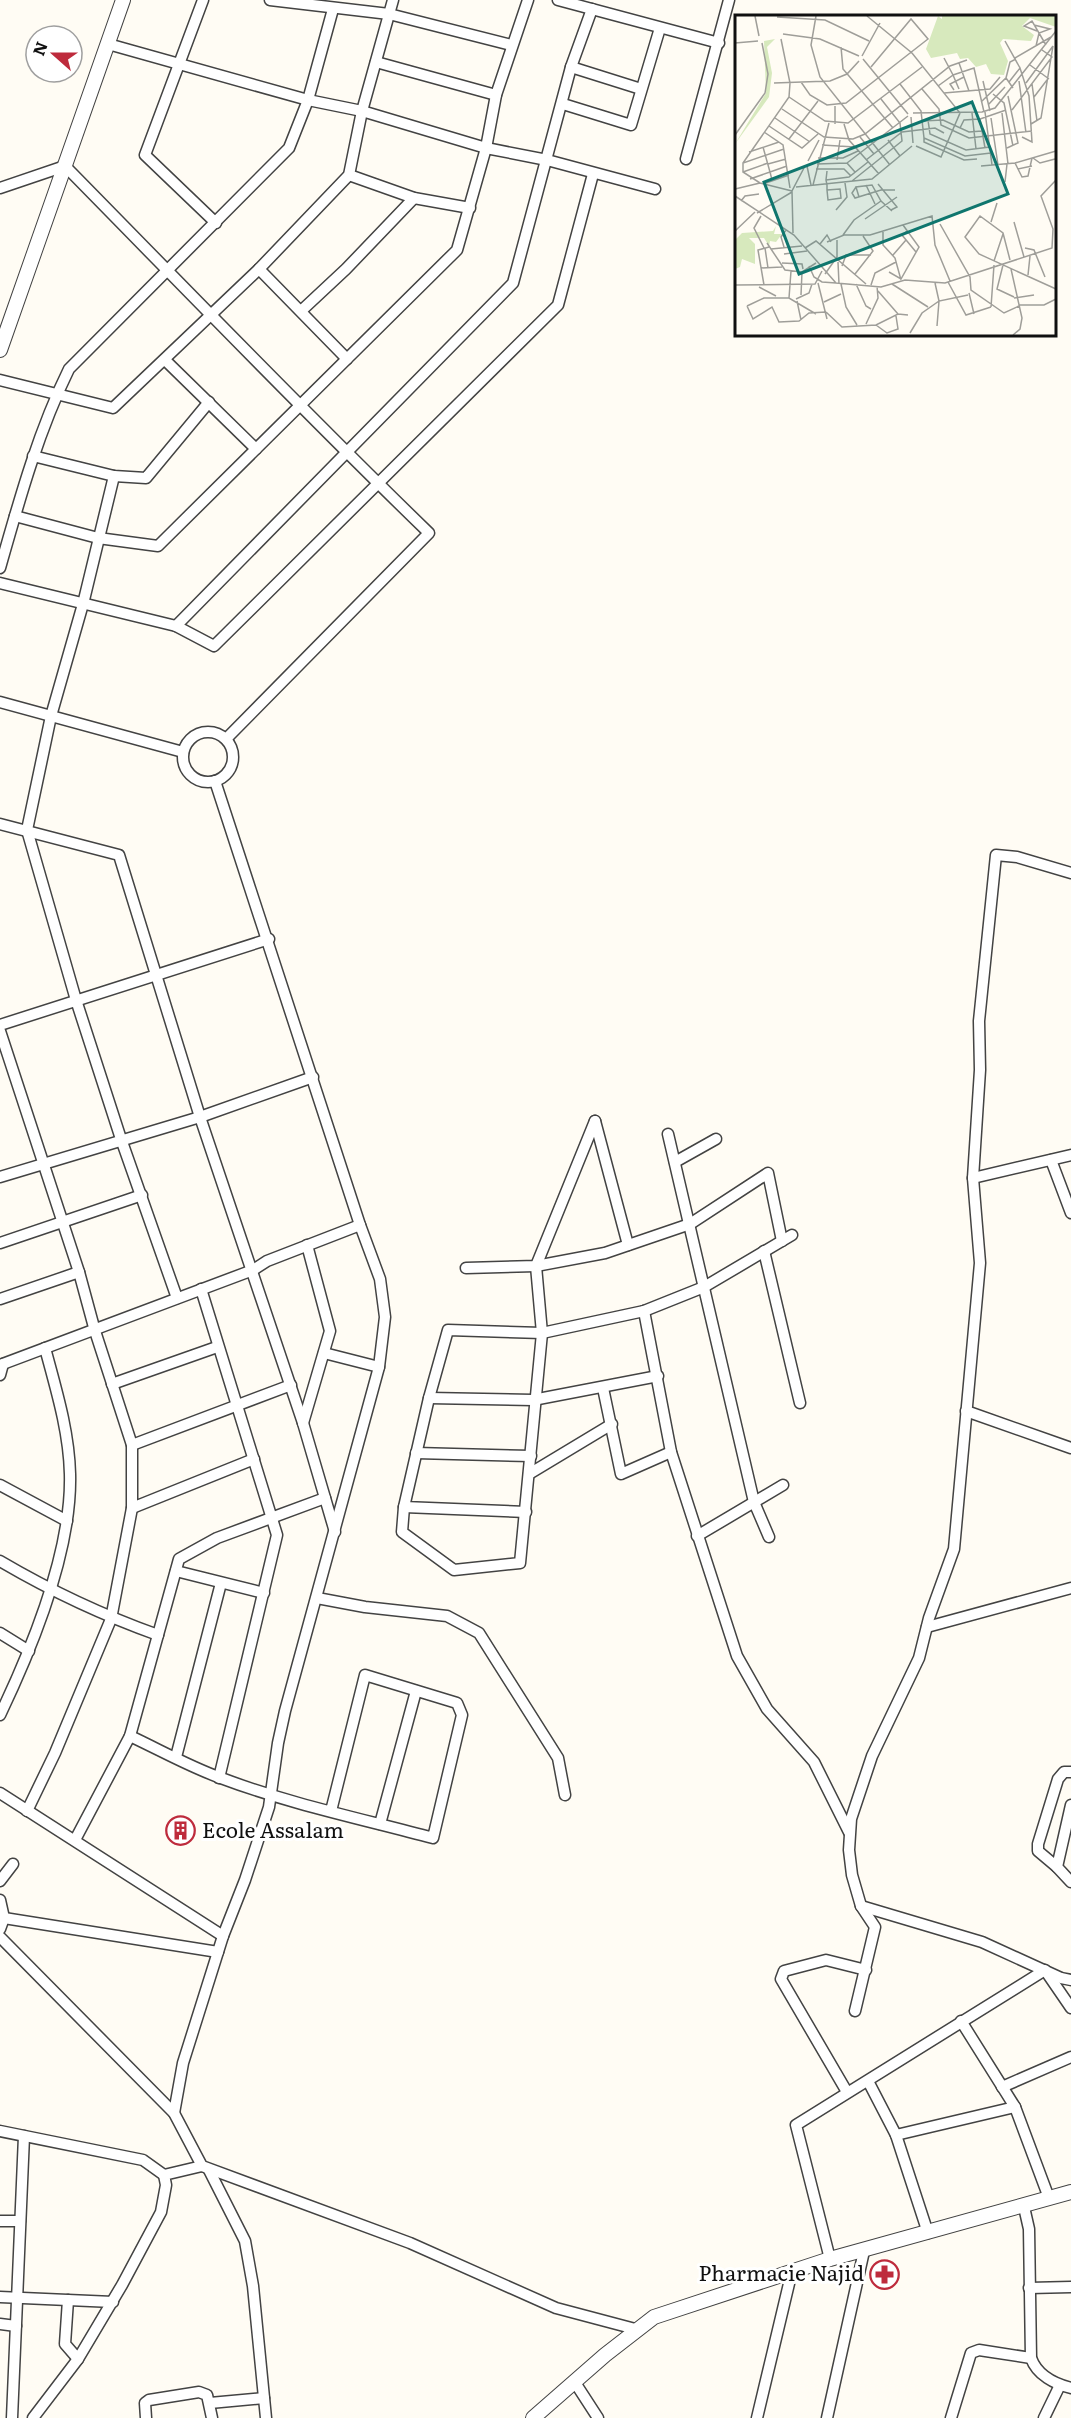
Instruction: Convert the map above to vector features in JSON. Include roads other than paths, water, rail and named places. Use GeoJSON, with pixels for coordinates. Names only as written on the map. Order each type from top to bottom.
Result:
{"type":"FeatureCollection","features":[{"type":"Feature","properties":{"kind":"street"},"geometry":{"type":"LineString","coordinates":[[0,350],[123,0]]}},
{"type":"Feature","properties":{"kind":"street"},"geometry":{"type":"LineString","coordinates":[[202,0],[145,155],[216,223]]}},
{"type":"Feature","properties":{"kind":"street"},"geometry":{"type":"LineString","coordinates":[[270,0],[389,14],[511,45]]}},
{"type":"Feature","properties":{"kind":"street"},"geometry":{"type":"LineString","coordinates":[[0,380],[56,396],[113,408],[213,314],[349,175],[362,111],[393,0]]}},
{"type":"Feature","properties":{"kind":"street"},"geometry":{"type":"LineString","coordinates":[[15,516],[98,538],[158,546],[348,359],[456,250],[486,148],[496,95],[528,0]]}},
{"type":"Feature","properties":{"kind":"street"},"geometry":{"type":"LineString","coordinates":[[686,159],[729,0]]}},
{"type":"Feature","properties":{"kind":"street"},"geometry":{"type":"LineString","coordinates":[[564,1],[719,43]]}},
{"type":"Feature","properties":{"kind":"street"},"geometry":{"type":"LineString","coordinates":[[0,568],[33,456],[69,369],[289,148],[308,100],[333,9]]}},
{"type":"Feature","properties":{"kind":"street"},"geometry":{"type":"LineString","coordinates":[[176,626],[513,283],[563,104],[571,67],[592,9]]}},
{"type":"Feature","properties":{"kind":"street"},"geometry":{"type":"LineString","coordinates":[[563,104],[631,125],[660,28]]}},
{"type":"Feature","properties":{"kind":"street"},"geometry":{"type":"LineString","coordinates":[[108,44],[308,100],[362,111],[486,148],[547,160],[655,189]]}},
{"type":"Feature","properties":{"kind":"street"},"geometry":{"type":"LineString","coordinates":[[376,62],[496,95]]}},
{"type":"Feature","properties":{"kind":"street"},"geometry":{"type":"LineString","coordinates":[[571,67],[641,89]]}},
{"type":"Feature","properties":{"kind":"street"},"geometry":{"type":"LineString","coordinates":[[0,188],[65,166]]}},
{"type":"Feature","properties":{"kind":"street"},"geometry":{"type":"LineString","coordinates":[[65,166],[213,314],[300,407],[429,533],[226,739]]}},
{"type":"Feature","properties":{"kind":"street"},"geometry":{"type":"LineString","coordinates":[[0,583],[176,626],[214,646],[558,305],[593,174]]}},
{"type":"Feature","properties":{"kind":"street"},"geometry":{"type":"LineString","coordinates":[[349,175],[414,198],[470,208]]}},
{"type":"Feature","properties":{"kind":"street"},"geometry":{"type":"LineString","coordinates":[[302,311],[346,270],[414,198]]}},
{"type":"Feature","properties":{"kind":"street"},"geometry":{"type":"LineString","coordinates":[[259,269],[348,359]]}},
{"type":"Feature","properties":{"kind":"street"},"geometry":{"type":"LineString","coordinates":[[165,360],[255,449]]}},
{"type":"Feature","properties":{"kind":"street"},"geometry":{"type":"LineString","coordinates":[[33,456],[114,476],[146,478],[209,402]]}},
{"type":"Feature","properties":{"kind":"street"},"geometry":{"type":"LineString","coordinates":[[114,476],[83,604],[51,716],[27,830],[76,1000],[121,1139],[177,1298]]}},
{"type":"Feature","properties":{"kind":"street"},"geometry":{"type":"LineString","coordinates":[[0,702],[183,752]]}},
{"type":"Feature","properties":{"kind":"street"},"geometry":{"type":"LineString","coordinates":[[212,732],[226,739],[231,746],[232,763],[229,771],[215,781],[198,780],[191,776],[183,760],[183,752],[190,738],[197,734],[212,732]]}},
{"type":"Feature","properties":{"kind":"street"},"geometry":{"type":"LineString","coordinates":[[174,2113],[183,2063],[223,1936],[245,1880],[271,1795],[278,1743],[336,1535],[379,1367],[385,1317],[380,1279],[360,1225],[269,939],[215,781]]}},
{"type":"Feature","properties":{"kind":"street"},"geometry":{"type":"LineString","coordinates":[[0,824],[119,855],[200,1116],[291,1385],[336,1535]]}},
{"type":"Feature","properties":{"kind":"street"},"geometry":{"type":"LineString","coordinates":[[855,2011],[875,1927],[861,1906],[849,1862],[849,1832],[854,1805],[868,1767],[919,1658],[927,1626],[954,1549],[980,1263],[973,1178],[980,1070],[979,1021],[996,855],[1017,857],[1071,873]]}},
{"type":"Feature","properties":{"kind":"street"},"geometry":{"type":"LineString","coordinates":[[0,1025],[269,939]]}},
{"type":"Feature","properties":{"kind":"street"},"geometry":{"type":"LineString","coordinates":[[0,1031],[79,1272],[94,1331],[132,1445],[132,1508],[111,1618],[56,1753],[27,1811]]}},
{"type":"Feature","properties":{"kind":"street"},"geometry":{"type":"LineString","coordinates":[[0,1177],[200,1116],[313,1077]]}},
{"type":"Feature","properties":{"kind":"street"},"geometry":{"type":"LineString","coordinates":[[466,1268],[536,1266],[605,1253],[690,1224],[768,1173],[787,1238],[704,1287],[644,1311],[542,1333],[448,1330],[416,1453],[404,1507],[402,1532],[454,1570],[520,1563],[542,1333],[536,1266],[595,1121],[628,1245]]}},
{"type":"Feature","properties":{"kind":"street"},"geometry":{"type":"LineString","coordinates":[[668,1134],[754,1502],[769,1537]]}},
{"type":"Feature","properties":{"kind":"street"},"geometry":{"type":"LineString","coordinates":[[675,1162],[716,1139]]}},
{"type":"Feature","properties":{"kind":"street"},"geometry":{"type":"LineString","coordinates":[[973,1178],[1071,1155]]}},
{"type":"Feature","properties":{"kind":"street"},"geometry":{"type":"LineString","coordinates":[[1051,1160],[1071,1213]]}},
{"type":"Feature","properties":{"kind":"street"},"geometry":{"type":"LineString","coordinates":[[0,1243],[142,1195]]}},
{"type":"Feature","properties":{"kind":"street"},"geometry":{"type":"LineString","coordinates":[[0,1376],[2,1364],[252,1270],[267,1261],[360,1225]]}},
{"type":"Feature","properties":{"kind":"street"},"geometry":{"type":"LineString","coordinates":[[303,1423],[330,1331],[307,1245]]}},
{"type":"Feature","properties":{"kind":"street"},"geometry":{"type":"LineString","coordinates":[[764,1251],[801,1403]]}},
{"type":"Feature","properties":{"kind":"street"},"geometry":{"type":"LineString","coordinates":[[0,1299],[79,1272]]}},
{"type":"Feature","properties":{"kind":"street"},"geometry":{"type":"LineString","coordinates":[[201,1289],[217,1347],[238,1405],[278,1534],[219,1778]]}},
{"type":"Feature","properties":{"kind":"street"},"geometry":{"type":"LineString","coordinates":[[644,1311],[671,1452],[697,1536],[745,1674],[767,1709],[814,1762],[849,1832]]}},
{"type":"Feature","properties":{"kind":"street"},"geometry":{"type":"LineString","coordinates":[[112,1384],[217,1347]]}},
{"type":"Feature","properties":{"kind":"street"},"geometry":{"type":"LineString","coordinates":[[1,1712],[29,1651],[50,1590],[67,1521],[70,1474],[63,1418],[45,1348]]}},
{"type":"Feature","properties":{"kind":"street"},"geometry":{"type":"LineString","coordinates":[[324,1353],[379,1367]]}},
{"type":"Feature","properties":{"kind":"street"},"geometry":{"type":"LineString","coordinates":[[429,1398],[536,1400],[658,1376]]}},
{"type":"Feature","properties":{"kind":"street"},"geometry":{"type":"LineString","coordinates":[[132,1445],[291,1385]]}},
{"type":"Feature","properties":{"kind":"street"},"geometry":{"type":"LineString","coordinates":[[603,1388],[621,1474],[671,1452]]}},
{"type":"Feature","properties":{"kind":"street"},"geometry":{"type":"LineString","coordinates":[[966,1411],[1071,1448]]}},
{"type":"Feature","properties":{"kind":"street"},"geometry":{"type":"LineString","coordinates":[[529,1474],[612,1424]]}},
{"type":"Feature","properties":{"kind":"street"},"geometry":{"type":"LineString","coordinates":[[416,1453],[531,1456]]}},
{"type":"Feature","properties":{"kind":"street"},"geometry":{"type":"LineString","coordinates":[[132,1508],[255,1459]]}},
{"type":"Feature","properties":{"kind":"street"},"geometry":{"type":"LineString","coordinates":[[0,1485],[67,1521]]}},
{"type":"Feature","properties":{"kind":"street"},"geometry":{"type":"LineString","coordinates":[[697,1536],[783,1485]]}},
{"type":"Feature","properties":{"kind":"street"},"geometry":{"type":"LineString","coordinates":[[75,1840],[130,1736],[179,1559],[217,1538],[325,1498]]}},
{"type":"Feature","properties":{"kind":"street"},"geometry":{"type":"LineString","coordinates":[[404,1507],[526,1512]]}},
{"type":"Feature","properties":{"kind":"street"},"geometry":{"type":"LineString","coordinates":[[0,1561],[50,1590],[111,1618],[158,1635]]}},
{"type":"Feature","properties":{"kind":"street"},"geometry":{"type":"LineString","coordinates":[[176,1571],[264,1593]]}},
{"type":"Feature","properties":{"kind":"street"},"geometry":{"type":"LineString","coordinates":[[176,1757],[221,1583]]}},
{"type":"Feature","properties":{"kind":"street"},"geometry":{"type":"LineString","coordinates":[[927,1626],[1071,1588]]}},
{"type":"Feature","properties":{"kind":"street"},"geometry":{"type":"LineString","coordinates":[[317,1598],[365,1607],[447,1616],[479,1633],[558,1758],[565,1795]]}},
{"type":"Feature","properties":{"kind":"street"},"geometry":{"type":"LineString","coordinates":[[0,1634],[29,1651]]}},
{"type":"Feature","properties":{"kind":"street"},"geometry":{"type":"LineString","coordinates":[[130,1736],[219,1778],[271,1795],[330,1811],[432,1838],[462,1715],[457,1703],[365,1675],[330,1811]]}},
{"type":"Feature","properties":{"kind":"street"},"geometry":{"type":"LineString","coordinates":[[380,1824],[416,1690]]}},
{"type":"Feature","properties":{"kind":"street"},"geometry":{"type":"LineString","coordinates":[[1071,1772],[1064,1772],[1058,1779],[1038,1844],[1038,1851],[1071,1882]]}},
{"type":"Feature","properties":{"kind":"street"},"geometry":{"type":"LineString","coordinates":[[0,1793],[223,1936]]}},
{"type":"Feature","properties":{"kind":"street"},"geometry":{"type":"LineString","coordinates":[[1057,1867],[1071,1805]]}},
{"type":"Feature","properties":{"kind":"street"},"geometry":{"type":"LineString","coordinates":[[0,1881],[13,1864]]}},
{"type":"Feature","properties":{"kind":"street"},"geometry":{"type":"LineString","coordinates":[[0,1900],[4,1918],[0,1929]]}},
{"type":"Feature","properties":{"kind":"street"},"geometry":{"type":"LineString","coordinates":[[861,1906],[982,1942],[1061,1978],[1071,1980]]}},
{"type":"Feature","properties":{"kind":"street"},"geometry":{"type":"LineString","coordinates":[[4,1918],[218,1952]]}},
{"type":"Feature","properties":{"kind":"street"},"geometry":{"type":"LineString","coordinates":[[0,1937],[174,2113],[206,2168],[245,2241],[254,2286],[266,2418]]}},
{"type":"Feature","properties":{"kind":"street"},"geometry":{"type":"LineString","coordinates":[[847,2092],[781,1980],[784,1971],[821,1960],[866,1970]]}},
{"type":"Feature","properties":{"kind":"street"},"geometry":{"type":"LineString","coordinates":[[1045,1970],[1071,2008]]}},
{"type":"Feature","properties":{"kind":"street"},"geometry":{"type":"LineString","coordinates":[[830,2259],[795,2129],[800,2122],[1045,1970]]}},
{"type":"Feature","properties":{"kind":"street"},"geometry":{"type":"LineString","coordinates":[[961,2021],[1014,2107],[1049,2198]]}},
{"type":"Feature","properties":{"kind":"street"},"geometry":{"type":"LineString","coordinates":[[1002,2087],[1071,2057]]}},
{"type":"Feature","properties":{"kind":"street"},"geometry":{"type":"LineString","coordinates":[[868,2081],[896,2135],[928,2233]]}},
{"type":"Feature","properties":{"kind":"street"},"geometry":{"type":"LineString","coordinates":[[896,2135],[1014,2107]]}},
{"type":"Feature","properties":{"kind":"street"},"geometry":{"type":"LineString","coordinates":[[0,2131],[142,2160],[164,2175],[206,2168],[410,2242],[556,2308],[639,2330]]}},
{"type":"Feature","properties":{"kind":"street"},"geometry":{"type":"LineString","coordinates":[[12,2418],[24,2136]]}},
{"type":"Feature","properties":{"kind":"street"},"geometry":{"type":"LineString","coordinates":[[33,2418],[78,2359],[113,2302],[161,2212],[166,2185],[164,2175]]}},
{"type":"Feature","properties":{"kind":"street"},"geometry":{"type":"LineString","coordinates":[[533,2418],[574,2381],[654,2317],[830,2259],[1024,2207],[1071,2192]]}},
{"type":"Feature","properties":{"kind":"street"},"geometry":{"type":"LineString","coordinates":[[1024,2207],[1029,2229],[1031,2358],[1035,2368],[1065,2386],[1044,2418]]}},
{"type":"Feature","properties":{"kind":"street"},"geometry":{"type":"LineString","coordinates":[[0,2220],[20,2221]]}},
{"type":"Feature","properties":{"kind":"street"},"geometry":{"type":"LineString","coordinates":[[827,2418],[864,2251]]}},
{"type":"Feature","properties":{"kind":"street"},"geometry":{"type":"LineString","coordinates":[[757,2418],[792,2271]]}},
{"type":"Feature","properties":{"kind":"street"},"geometry":{"type":"LineString","coordinates":[[1029,2288],[1071,2287]]}},
{"type":"Feature","properties":{"kind":"street"},"geometry":{"type":"LineString","coordinates":[[0,2297],[113,2302]]}},
{"type":"Feature","properties":{"kind":"street"},"geometry":{"type":"LineString","coordinates":[[68,2300],[65,2344],[78,2359]]}},
{"type":"Feature","properties":{"kind":"street"},"geometry":{"type":"LineString","coordinates":[[0,2324],[16,2326]]}},
{"type":"Feature","properties":{"kind":"street"},"geometry":{"type":"LineString","coordinates":[[951,2418],[971,2353],[979,2350],[1031,2358]]}},
{"type":"Feature","properties":{"kind":"street"},"geometry":{"type":"LineString","coordinates":[[574,2381],[598,2418]]}},
{"type":"Feature","properties":{"kind":"street"},"geometry":{"type":"LineString","coordinates":[[146,2418],[145,2403],[149,2400],[199,2392],[207,2395],[212,2418]]}},
{"type":"Feature","properties":{"kind":"street"},"geometry":{"type":"LineString","coordinates":[[210,2403],[264,2398]]}},
{"type":"Feature","properties":{"kind":"place","name":"Ecole Assalam"},"geometry":{"type":"Point","coordinates":[181,1831]}},
{"type":"Feature","properties":{"kind":"place","name":"Pharmacie Najid"},"geometry":{"type":"Point","coordinates":[885,2274]}}]}
